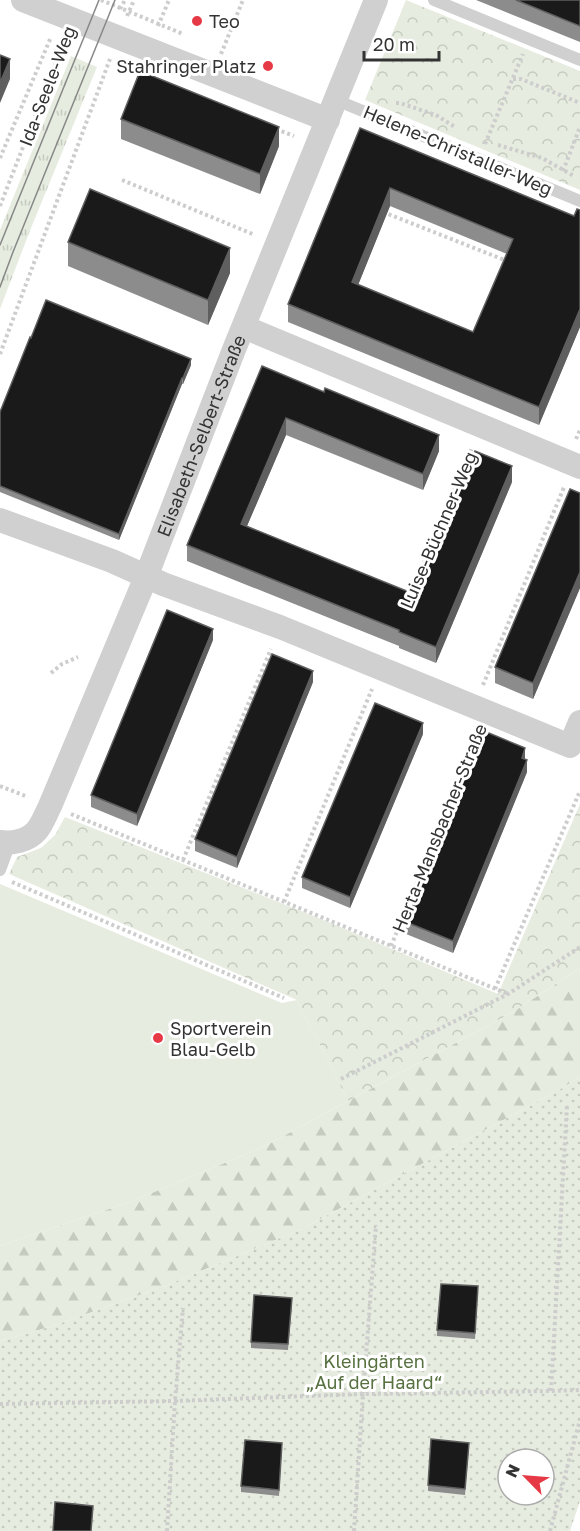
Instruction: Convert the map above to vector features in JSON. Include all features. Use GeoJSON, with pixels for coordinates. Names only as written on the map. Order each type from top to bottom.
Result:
{"type":"FeatureCollection","features":[{"type":"Feature","properties":{"kind":"street"},"geometry":{"type":"LineString","coordinates":[[23,0],[213,75],[332,110]]}},
{"type":"Feature","properties":{"kind":"street","name":"Elisabeth-Selbert-Straße"},"geometry":{"type":"LineString","coordinates":[[5,843],[27,839],[37,832],[50,806],[146,577],[376,0]]}},
{"type":"Feature","properties":{"kind":"street"},"geometry":{"type":"LineString","coordinates":[[244,327],[576,466]]}},
{"type":"Feature","properties":{"kind":"street","name":"Herta-Mansbacher-Straße"},"geometry":{"type":"LineString","coordinates":[[0,520],[112,561],[163,584],[381,667],[570,746],[580,722]]}},
{"type":"Feature","properties":{"kind":"lane"},"geometry":{"type":"LineString","coordinates":[[434,0],[580,60]]}},
{"type":"Feature","properties":{"kind":"lane","name":"Helene-Christaller-Weg"},"geometry":{"type":"LineString","coordinates":[[332,110],[478,159],[580,201]]}},
{"type":"Feature","properties":{"kind":"lane"},"geometry":{"type":"LineString","coordinates":[[0,870],[5,843]]}},
{"type":"Feature","properties":{"kind":"path"},"geometry":{"type":"LineString","coordinates":[[101,0],[129,12]]}},
{"type":"Feature","properties":{"kind":"path"},"geometry":{"type":"LineString","coordinates":[[120,9],[124,0]]}},
{"type":"Feature","properties":{"kind":"path"},"geometry":{"type":"LineString","coordinates":[[213,75],[243,0]]}},
{"type":"Feature","properties":{"kind":"path"},"geometry":{"type":"LineString","coordinates":[[0,158],[66,17]]}},
{"type":"Feature","properties":{"kind":"path","name":"Ida-Seele-Weg"},"geometry":{"type":"LineString","coordinates":[[0,206],[66,17]]}},
{"type":"Feature","properties":{"kind":"path"},"geometry":{"type":"LineString","coordinates":[[478,159],[529,39]]}},
{"type":"Feature","properties":{"kind":"path"},"geometry":{"type":"LineString","coordinates":[[0,354],[106,69]]}},
{"type":"Feature","properties":{"kind":"path"},"geometry":{"type":"LineString","coordinates":[[513,79],[521,79],[580,103]]}},
{"type":"Feature","properties":{"kind":"path"},"geometry":{"type":"LineString","coordinates":[[569,155],[580,127]]}},
{"type":"Feature","properties":{"kind":"path"},"geometry":{"type":"LineString","coordinates":[[122,180],[255,235]]}},
{"type":"Feature","properties":{"kind":"path"},"geometry":{"type":"LineString","coordinates":[[377,209],[515,264]]}},
{"type":"Feature","properties":{"kind":"path","name":"Luise-Büchner-Weg"},"geometry":{"type":"LineString","coordinates":[[408,602],[481,426]]}},
{"type":"Feature","properties":{"kind":"path"},"geometry":{"type":"LineString","coordinates":[[481,708],[576,466]]}},
{"type":"Feature","properties":{"kind":"path"},"geometry":{"type":"LineString","coordinates":[[183,860],[280,627]]}},
{"type":"Feature","properties":{"kind":"path"},"geometry":{"type":"LineString","coordinates":[[51,673],[62,664],[78,657]]}},
{"type":"Feature","properties":{"kind":"path"},"geometry":{"type":"LineString","coordinates":[[284,902],[381,667]]}},
{"type":"Feature","properties":{"kind":"path","name":"Herta-Mansbacher-Straße"},"geometry":{"type":"LineString","coordinates":[[391,946],[481,708]]}},
{"type":"Feature","properties":{"kind":"path"},"geometry":{"type":"LineString","coordinates":[[495,989],[580,791]]}},
{"type":"Feature","properties":{"kind":"path"},"geometry":{"type":"LineString","coordinates":[[50,806],[508,994]]}},
{"type":"Feature","properties":{"kind":"path"},"geometry":{"type":"LineString","coordinates":[[11,882],[284,999]]}},
{"type":"Feature","properties":{"kind":"path"},"geometry":{"type":"LineString","coordinates":[[341,1079],[508,994],[580,946]]}},
{"type":"Feature","properties":{"kind":"path"},"geometry":{"type":"LineString","coordinates":[[551,1391],[567,1106]]}},
{"type":"Feature","properties":{"kind":"path"},"geometry":{"type":"LineString","coordinates":[[354,1531],[376,1225]]}},
{"type":"Feature","properties":{"kind":"path"},"geometry":{"type":"LineString","coordinates":[[167,1531],[183,1308]]}},
{"type":"Feature","properties":{"kind":"path"},"geometry":{"type":"LineString","coordinates":[[0,1404],[580,1390]]}},
{"type":"Feature","properties":{"kind":"path"},"geometry":{"type":"LineString","coordinates":[[550,1531],[580,1420]]}},
{"type":"Feature","properties":{"kind":"green space"},"geometry":{"type":"Polygon","coordinates":[[[406,0],[580,71],[580,190],[365,100],[406,0]]]}},
{"type":"Feature","properties":{"kind":"green space"},"geometry":{"type":"Polygon","coordinates":[[[71,56],[97,67],[0,309],[0,230],[71,56]]]}},
{"type":"Feature","properties":{"kind":"green space"},"geometry":{"type":"Polygon","coordinates":[[[580,804],[580,968],[513,1012],[348,1101],[297,1000],[9,874],[17,857],[41,848],[55,835],[65,817],[326,921],[498,994],[580,804]]]}},
{"type":"Feature","properties":{"kind":"green space","name":"Sportverein Blau-Gelb"},"geometry":{"type":"Polygon","coordinates":[[[0,884],[282,1003],[297,1000],[348,1101],[263,1147],[132,1201],[0,1246],[0,884]]]}},
{"type":"Feature","properties":{"kind":"green space"},"geometry":{"type":"Polygon","coordinates":[[[580,968],[580,1077],[302,1229],[165,1286],[53,1326],[0,1341],[0,1246],[132,1201],[263,1147],[513,1012],[580,968]]]}},
{"type":"Feature","properties":{"kind":"green space","name":"Kleingärten „Auf der Haard“"},"geometry":{"type":"Polygon","coordinates":[[[580,1077],[580,1501],[570,1531],[0,1531],[0,1341],[53,1326],[165,1286],[302,1229],[580,1077]]]}},
{"type":"Feature","properties":{"kind":"building"},"geometry":{"type":"Polygon","coordinates":[[[516,0],[580,0],[580,26],[516,0]]]}},
{"type":"Feature","properties":{"kind":"building"},"geometry":{"type":"Polygon","coordinates":[[[0,55],[10,59],[0,83],[0,55]]]}},
{"type":"Feature","properties":{"kind":"building"},"geometry":{"type":"Polygon","coordinates":[[[140,71],[279,127],[260,174],[121,119],[140,71]]]}},
{"type":"Feature","properties":{"kind":"building"},"geometry":{"type":"Polygon","coordinates":[[[360,128],[574,216],[577,209],[580,210],[580,309],[539,407],[288,304],[360,128]],[[390,188],[352,282],[473,332],[513,239],[390,188]]]}},
{"type":"Feature","properties":{"kind":"building"},"geometry":{"type":"Polygon","coordinates":[[[90,189],[230,248],[208,300],[68,242],[90,189]]]}},
{"type":"Feature","properties":{"kind":"building"},"geometry":{"type":"Polygon","coordinates":[[[46,300],[191,359],[119,534],[0,486],[0,412],[46,300]]]}},
{"type":"Feature","properties":{"kind":"building"},"geometry":{"type":"Polygon","coordinates":[[[262,366],[324,392],[325,388],[439,435],[423,474],[286,418],[241,524],[414,594],[475,451],[512,466],[436,647],[187,545],[262,366]]]}},
{"type":"Feature","properties":{"kind":"building"},"geometry":{"type":"Polygon","coordinates":[[[570,489],[580,493],[580,572],[533,683],[495,667],[570,489]]]}},
{"type":"Feature","properties":{"kind":"building"},"geometry":{"type":"Polygon","coordinates":[[[167,610],[213,629],[137,814],[91,795],[167,610]]]}},
{"type":"Feature","properties":{"kind":"building"},"geometry":{"type":"Polygon","coordinates":[[[272,654],[313,671],[237,857],[195,839],[272,654]]]}},
{"type":"Feature","properties":{"kind":"building"},"geometry":{"type":"Polygon","coordinates":[[[375,703],[423,723],[350,897],[302,877],[375,703]]]}},
{"type":"Feature","properties":{"kind":"building"},"geometry":{"type":"Polygon","coordinates":[[[484,731],[525,748],[522,758],[527,760],[453,941],[406,922],[484,731]]]}},
{"type":"Feature","properties":{"kind":"building"},"geometry":{"type":"Polygon","coordinates":[[[441,1284],[478,1286],[475,1333],[437,1330],[441,1284]]]}},
{"type":"Feature","properties":{"kind":"building"},"geometry":{"type":"Polygon","coordinates":[[[254,1295],[292,1298],[288,1344],[251,1342],[254,1295]]]}},
{"type":"Feature","properties":{"kind":"building"},"geometry":{"type":"Polygon","coordinates":[[[431,1439],[469,1443],[465,1489],[428,1485],[431,1439]]]}},
{"type":"Feature","properties":{"kind":"building"},"geometry":{"type":"Polygon","coordinates":[[[245,1440],[282,1443],[279,1490],[241,1486],[245,1440]]]}},
{"type":"Feature","properties":{"kind":"building"},"geometry":{"type":"Polygon","coordinates":[[[55,1502],[93,1506],[91,1531],[53,1531],[55,1502]]]}},
{"type":"Feature","properties":{"kind":"tram line"},"geometry":{"type":"LineString","coordinates":[[0,245],[99,0]]}},
{"type":"Feature","properties":{"kind":"tram line"},"geometry":{"type":"LineString","coordinates":[[0,287],[115,0]]}},
{"type":"Feature","properties":{"kind":"place","name":"Teo"},"geometry":{"type":"Point","coordinates":[197,21]}},
{"type":"Feature","properties":{"kind":"place","name":"Stahringer Platz"},"geometry":{"type":"Point","coordinates":[268,66]}},
{"type":"Feature","properties":{"kind":"place","name":"Sportverein Blau-Gelb"},"geometry":{"type":"Point","coordinates":[158,1038]}}]}
